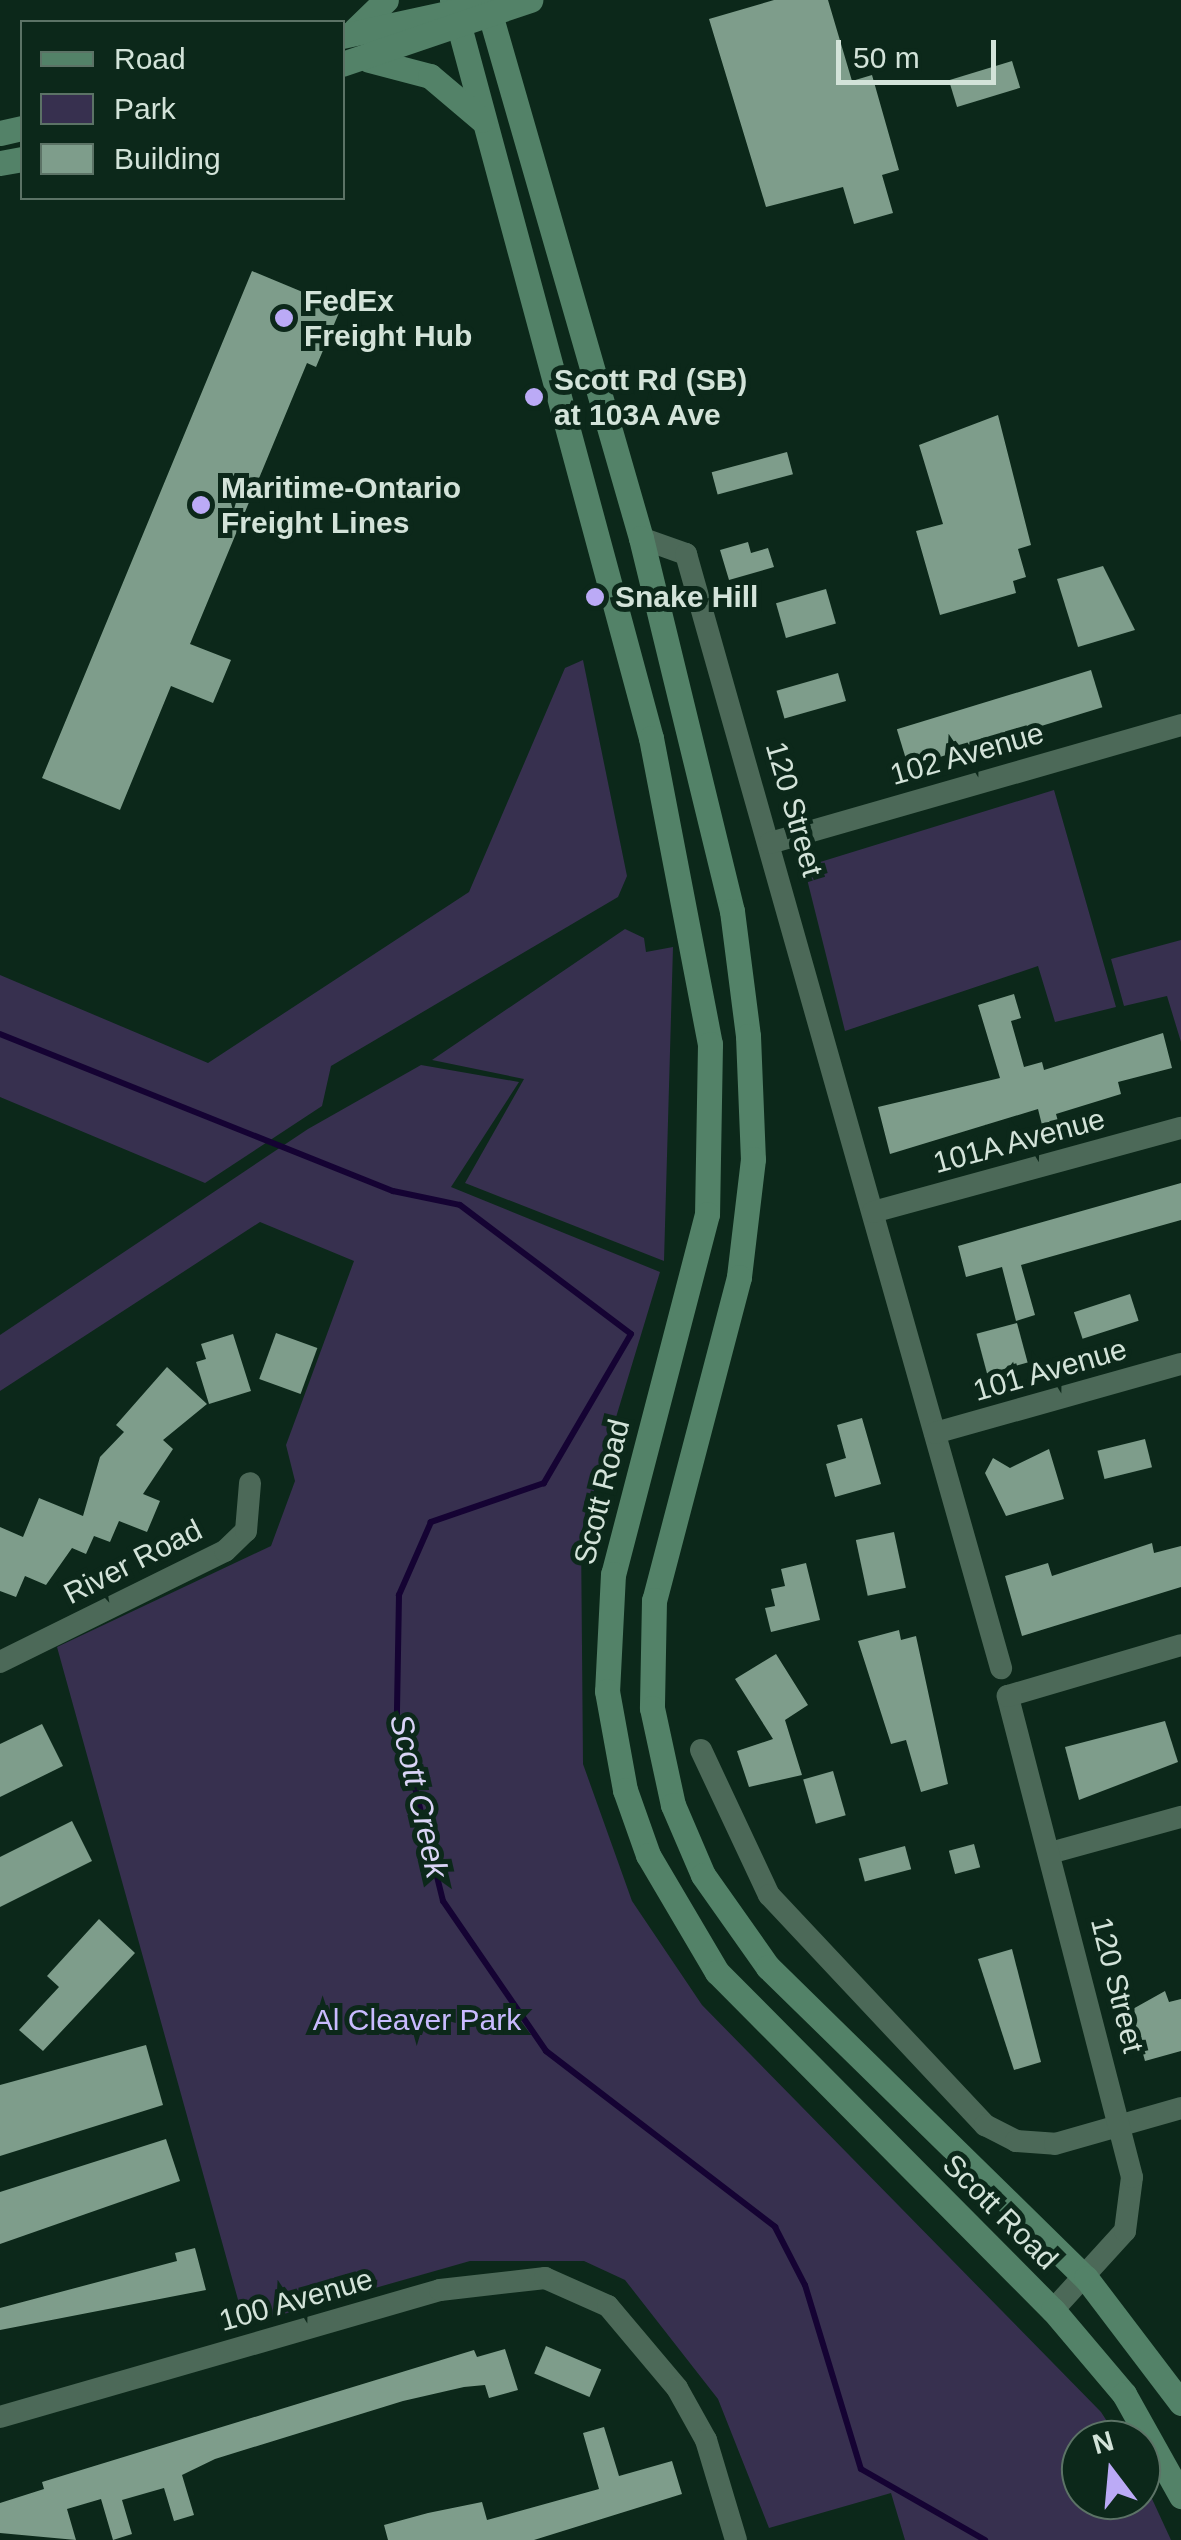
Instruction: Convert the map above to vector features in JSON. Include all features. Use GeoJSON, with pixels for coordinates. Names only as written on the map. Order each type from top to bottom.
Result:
{"type":"FeatureCollection","features":[{"type":"Feature","properties":{"kind":"main road"},"geometry":{"type":"LineString","coordinates":[[347,34],[386,0]]}},
{"type":"Feature","properties":{"kind":"main road"},"geometry":{"type":"LineString","coordinates":[[347,34],[530,0]]}},
{"type":"Feature","properties":{"kind":"main road"},"geometry":{"type":"LineString","coordinates":[[488,6],[642,538]]}},
{"type":"Feature","properties":{"kind":"main road"},"geometry":{"type":"LineString","coordinates":[[351,61],[455,12]]}},
{"type":"Feature","properties":{"kind":"main road"},"geometry":{"type":"LineString","coordinates":[[455,12],[482,120]]}},
{"type":"Feature","properties":{"kind":"main road"},"geometry":{"type":"LineString","coordinates":[[351,61],[430,76],[482,120]]}},
{"type":"Feature","properties":{"kind":"main road","name":"Scott Road"},"geometry":{"type":"LineString","coordinates":[[482,120],[600,546],[682,874],[694,935],[714,1157],[696,1270],[613,1574],[608,1691],[625,1790],[648,1855],[717,1972],[1053,2310]]}},
{"type":"Feature","properties":{"kind":"main road","name":"Scott Road"},"geometry":{"type":"LineString","coordinates":[[642,538],[732,911],[754,1158],[739,1277],[654,1600],[652,1708],[673,1806],[703,1875],[768,1968],[1086,2278]]}},
{"type":"Feature","properties":{"kind":"main road"},"geometry":{"type":"LineString","coordinates":[[1086,2278],[1181,2402]]}},
{"type":"Feature","properties":{"kind":"main road"},"geometry":{"type":"LineString","coordinates":[[1053,2310],[1124,2394],[1181,2496]]}},
{"type":"Feature","properties":{"kind":"street","name":"120 Street"},"geometry":{"type":"LineString","coordinates":[[642,538],[686,554],[1001,1668]]}},
{"type":"Feature","properties":{"kind":"street","name":"102 Avenue"},"geometry":{"type":"LineString","coordinates":[[770,843],[1181,725]]}},
{"type":"Feature","properties":{"kind":"street","name":"101A Avenue"},"geometry":{"type":"LineString","coordinates":[[873,1212],[1181,1128]]}},
{"type":"Feature","properties":{"kind":"street","name":"101 Avenue"},"geometry":{"type":"LineString","coordinates":[[935,1434],[1181,1364]]}},
{"type":"Feature","properties":{"kind":"street","name":"River Road"},"geometry":{"type":"LineString","coordinates":[[0,1662],[224,1551],[246,1532],[250,1484]]}},
{"type":"Feature","properties":{"kind":"street","name":"120 Street"},"geometry":{"type":"LineString","coordinates":[[1053,2310],[1086,2278],[1131,2215],[1119,2126],[1008,1696],[1181,1645]]}},
{"type":"Feature","properties":{"kind":"street","name":"Scott Road"},"geometry":{"type":"LineString","coordinates":[[701,1750],[736,1838],[776,1903],[986,2125],[1034,2144],[1119,2126]]}},
{"type":"Feature","properties":{"kind":"street"},"geometry":{"type":"LineString","coordinates":[[1050,1853],[1181,1816]]}},
{"type":"Feature","properties":{"kind":"street"},"geometry":{"type":"LineString","coordinates":[[1119,2126],[1181,2108]]}},
{"type":"Feature","properties":{"kind":"street","name":"100 Avenue"},"geometry":{"type":"LineString","coordinates":[[0,2417],[480,2280],[553,2279],[608,2306],[694,2414],[730,2539]]}},
{"type":"Feature","properties":{"kind":"green space"},"geometry":{"type":"Polygon","coordinates":[[[583,660],[627,876],[618,897],[331,1066],[322,1106],[205,1183],[0,1097],[0,975],[208,1063],[469,892],[565,668],[583,660]]]}},
{"type":"Feature","properties":{"kind":"green space"},"geometry":{"type":"Polygon","coordinates":[[[1054,790],[1116,1007],[1055,1022],[1038,966],[845,1031],[804,867],[1054,790]]]}},
{"type":"Feature","properties":{"kind":"green space"},"geometry":{"type":"Polygon","coordinates":[[[625,929],[644,938],[646,952],[673,947],[664,1261],[465,1183],[524,1079],[432,1060],[625,929]]]}},
{"type":"Feature","properties":{"kind":"green space"},"geometry":{"type":"Polygon","coordinates":[[[1181,940],[1181,1042],[1167,996],[1124,1006],[1111,959],[1181,940]]]}},
{"type":"Feature","properties":{"kind":"green space","name":"Al Cleaver Park"},"geometry":{"type":"Polygon","coordinates":[[[421,1065],[519,1082],[451,1187],[660,1272],[581,1533],[583,1764],[632,1901],[702,2005],[1101,2412],[1106,2420],[1061,2420],[1061,2520],[1161,2518],[1171,2540],[905,2540],[891,2493],[769,2528],[718,2399],[625,2280],[584,2261],[470,2261],[245,2325],[57,1647],[271,1546],[295,1481],[286,1445],[354,1261],[260,1222],[0,1391],[0,1335],[308,1129],[421,1065]]]}},
{"type":"Feature","properties":{"kind":"building"},"geometry":{"type":"Polygon","coordinates":[[[774,0],[828,0],[852,81],[872,75],[899,170],[882,175],[893,213],[854,224],[843,187],[766,207],[709,19],[774,0]]]}},
{"type":"Feature","properties":{"kind":"building"},"geometry":{"type":"Polygon","coordinates":[[[1012,61],[1020,88],[957,107],[949,80],[1012,61]]]}},
{"type":"Feature","properties":{"kind":"building","name":"Maritime-Ontario Freight Lines"},"geometry":{"type":"Polygon","coordinates":[[[252,271],[341,308],[316,367],[307,363],[190,644],[231,660],[213,703],[171,686],[120,810],[42,778],[252,271]]]}},
{"type":"Feature","properties":{"kind":"building"},"geometry":{"type":"Polygon","coordinates":[[[998,415],[1031,545],[1018,549],[1026,577],[1013,581],[1016,593],[940,615],[916,531],[943,524],[919,445],[998,415]]]}},
{"type":"Feature","properties":{"kind":"building"},"geometry":{"type":"Polygon","coordinates":[[[787,452],[793,474],[718,494],[712,472],[787,452]]]}},
{"type":"Feature","properties":{"kind":"building"},"geometry":{"type":"Polygon","coordinates":[[[748,542],[751,553],[768,548],[774,567],[729,580],[720,550],[748,542]]]}},
{"type":"Feature","properties":{"kind":"building"},"geometry":{"type":"Polygon","coordinates":[[[1103,566],[1135,630],[1078,647],[1057,579],[1103,566]]]}},
{"type":"Feature","properties":{"kind":"building"},"geometry":{"type":"Polygon","coordinates":[[[826,589],[836,624],[786,638],[776,603],[826,589]]]}},
{"type":"Feature","properties":{"kind":"building"},"geometry":{"type":"Polygon","coordinates":[[[1091,670],[1102,707],[908,767],[897,729],[1091,670]]]}},
{"type":"Feature","properties":{"kind":"building"},"geometry":{"type":"Polygon","coordinates":[[[838,673],[846,701],[784,719],[776,691],[838,673]]]}},
{"type":"Feature","properties":{"kind":"building"},"geometry":{"type":"Polygon","coordinates":[[[1014,994],[1021,1018],[1011,1021],[1024,1067],[1042,1062],[1044,1070],[1163,1033],[1172,1068],[1118,1082],[1121,1094],[1056,1114],[1059,1125],[1043,1129],[1038,1109],[890,1154],[878,1107],[1000,1078],[978,1005],[1014,994]]]}},
{"type":"Feature","properties":{"kind":"building"},"geometry":{"type":"Polygon","coordinates":[[[1181,1183],[1181,1220],[1021,1265],[1035,1315],[1016,1321],[1002,1267],[966,1277],[958,1246],[1181,1183]]]}},
{"type":"Feature","properties":{"kind":"building"},"geometry":{"type":"Polygon","coordinates":[[[1130,1294],[1139,1321],[1083,1339],[1074,1312],[1130,1294]]]}},
{"type":"Feature","properties":{"kind":"building"},"geometry":{"type":"Polygon","coordinates":[[[1017,1323],[1028,1363],[987,1373],[976,1334],[1017,1323]]]}},
{"type":"Feature","properties":{"kind":"building"},"geometry":{"type":"Polygon","coordinates":[[[276,1333],[317,1348],[301,1394],[259,1379],[276,1333]]]}},
{"type":"Feature","properties":{"kind":"building"},"geometry":{"type":"Polygon","coordinates":[[[233,1334],[251,1391],[209,1404],[196,1362],[206,1359],[201,1344],[233,1334]]]}},
{"type":"Feature","properties":{"kind":"building"},"geometry":{"type":"Polygon","coordinates":[[[167,1367],[207,1404],[163,1440],[173,1449],[143,1494],[160,1501],[147,1532],[119,1521],[110,1542],[94,1536],[86,1554],[72,1548],[46,1585],[25,1576],[16,1597],[0,1591],[0,1527],[23,1537],[39,1498],[83,1516],[100,1457],[124,1432],[116,1425],[167,1367]]]}},
{"type":"Feature","properties":{"kind":"building"},"geometry":{"type":"Polygon","coordinates":[[[862,1418],[881,1484],[835,1497],[826,1464],[846,1458],[837,1425],[862,1418]]]}},
{"type":"Feature","properties":{"kind":"building"},"geometry":{"type":"Polygon","coordinates":[[[1145,1439],[1152,1467],[1104,1479],[1097,1451],[1145,1439]]]}},
{"type":"Feature","properties":{"kind":"building"},"geometry":{"type":"Polygon","coordinates":[[[1049,1449],[1064,1499],[1006,1516],[985,1473],[993,1458],[1010,1468],[1049,1449]]]}},
{"type":"Feature","properties":{"kind":"building"},"geometry":{"type":"Polygon","coordinates":[[[894,1532],[906,1588],[868,1596],[856,1540],[894,1532]]]}},
{"type":"Feature","properties":{"kind":"building"},"geometry":{"type":"Polygon","coordinates":[[[1152,1543],[1154,1553],[1181,1546],[1181,1587],[1022,1636],[1005,1576],[1048,1563],[1052,1576],[1152,1543]]]}},
{"type":"Feature","properties":{"kind":"building"},"geometry":{"type":"Polygon","coordinates":[[[806,1563],[820,1620],[771,1632],[765,1608],[775,1606],[771,1589],[785,1586],[781,1569],[806,1563]]]}},
{"type":"Feature","properties":{"kind":"building"},"geometry":{"type":"Polygon","coordinates":[[[899,1630],[901,1640],[916,1636],[948,1784],[921,1792],[906,1740],[891,1744],[858,1641],[899,1630]]]}},
{"type":"Feature","properties":{"kind":"building"},"geometry":{"type":"Polygon","coordinates":[[[776,1654],[808,1705],[785,1720],[802,1775],[749,1787],[737,1751],[773,1739],[735,1679],[776,1654]]]}},
{"type":"Feature","properties":{"kind":"building"},"geometry":{"type":"Polygon","coordinates":[[[1165,1721],[1178,1762],[1079,1800],[1065,1747],[1165,1721]]]}},
{"type":"Feature","properties":{"kind":"building"},"geometry":{"type":"Polygon","coordinates":[[[42,1724],[63,1766],[0,1797],[0,1744],[42,1724]]]}},
{"type":"Feature","properties":{"kind":"building"},"geometry":{"type":"Polygon","coordinates":[[[833,1771],[846,1815],[816,1824],[803,1780],[833,1771]]]}},
{"type":"Feature","properties":{"kind":"building"},"geometry":{"type":"Polygon","coordinates":[[[72,1821],[92,1861],[0,1907],[0,1857],[72,1821]]]}},
{"type":"Feature","properties":{"kind":"building"},"geometry":{"type":"Polygon","coordinates":[[[974,1844],[980,1867],[955,1874],[949,1851],[974,1844]]]}},
{"type":"Feature","properties":{"kind":"building"},"geometry":{"type":"Polygon","coordinates":[[[905,1846],[911,1869],[865,1882],[859,1858],[905,1846]]]}},
{"type":"Feature","properties":{"kind":"building"},"geometry":{"type":"Polygon","coordinates":[[[99,1919],[135,1953],[43,2051],[19,2030],[59,1987],[47,1976],[99,1919]]]}},
{"type":"Feature","properties":{"kind":"building"},"geometry":{"type":"Polygon","coordinates":[[[1012,1949],[1041,2062],[1014,2070],[978,1959],[1012,1949]]]}},
{"type":"Feature","properties":{"kind":"building"},"geometry":{"type":"Polygon","coordinates":[[[1165,1991],[1169,2002],[1181,1999],[1181,2051],[1145,2061],[1131,2010],[1165,1991]]]}},
{"type":"Feature","properties":{"kind":"building"},"geometry":{"type":"Polygon","coordinates":[[[146,2045],[163,2105],[0,2156],[0,2085],[146,2045]]]}},
{"type":"Feature","properties":{"kind":"building"},"geometry":{"type":"Polygon","coordinates":[[[166,2139],[180,2181],[0,2244],[0,2192],[166,2139]]]}},
{"type":"Feature","properties":{"kind":"building"},"geometry":{"type":"Polygon","coordinates":[[[195,2248],[206,2290],[0,2330],[0,2308],[177,2261],[175,2253],[195,2248]]]}},
{"type":"Feature","properties":{"kind":"building"},"geometry":{"type":"Polygon","coordinates":[[[546,2346],[601,2369],[590,2397],[534,2374],[546,2346]]]}},
{"type":"Feature","properties":{"kind":"building"},"geometry":{"type":"Polygon","coordinates":[[[505,2349],[518,2390],[489,2398],[485,2385],[464,2387],[403,2401],[215,2459],[182,2475],[194,2515],[174,2521],[164,2488],[122,2500],[132,2534],[113,2540],[101,2499],[67,2509],[76,2540],[0,2533],[0,2503],[44,2489],[42,2482],[474,2350],[477,2357],[505,2349]]]}},
{"type":"Feature","properties":{"kind":"building"},"geometry":{"type":"Polygon","coordinates":[[[604,2427],[619,2476],[672,2461],[682,2494],[534,2540],[388,2540],[384,2525],[428,2513],[482,2502],[487,2520],[599,2489],[583,2433],[604,2427]]]}},
{"type":"Feature","properties":{"kind":"waterway","name":"Scott Creek"},"geometry":{"type":"LineString","coordinates":[[0,1034],[393,1191],[460,1205],[631,1334],[544,1483],[431,1522],[399,1595],[397,1715],[443,1901],[546,2051],[775,2227],[805,2285],[861,2469],[985,2540]]}},
{"type":"Feature","properties":{"kind":"place","name":"FedEx Freight Hub"},"geometry":{"type":"Point","coordinates":[284,318]}},
{"type":"Feature","properties":{"kind":"place","name":"Scott Rd (SB) at 103A Ave"},"geometry":{"type":"Point","coordinates":[534,397]}},
{"type":"Feature","properties":{"kind":"place","name":"Maritime-Ontario Freight Lines"},"geometry":{"type":"Point","coordinates":[201,505]}},
{"type":"Feature","properties":{"kind":"place","name":"Snake Hill"},"geometry":{"type":"Point","coordinates":[595,597]}}]}
